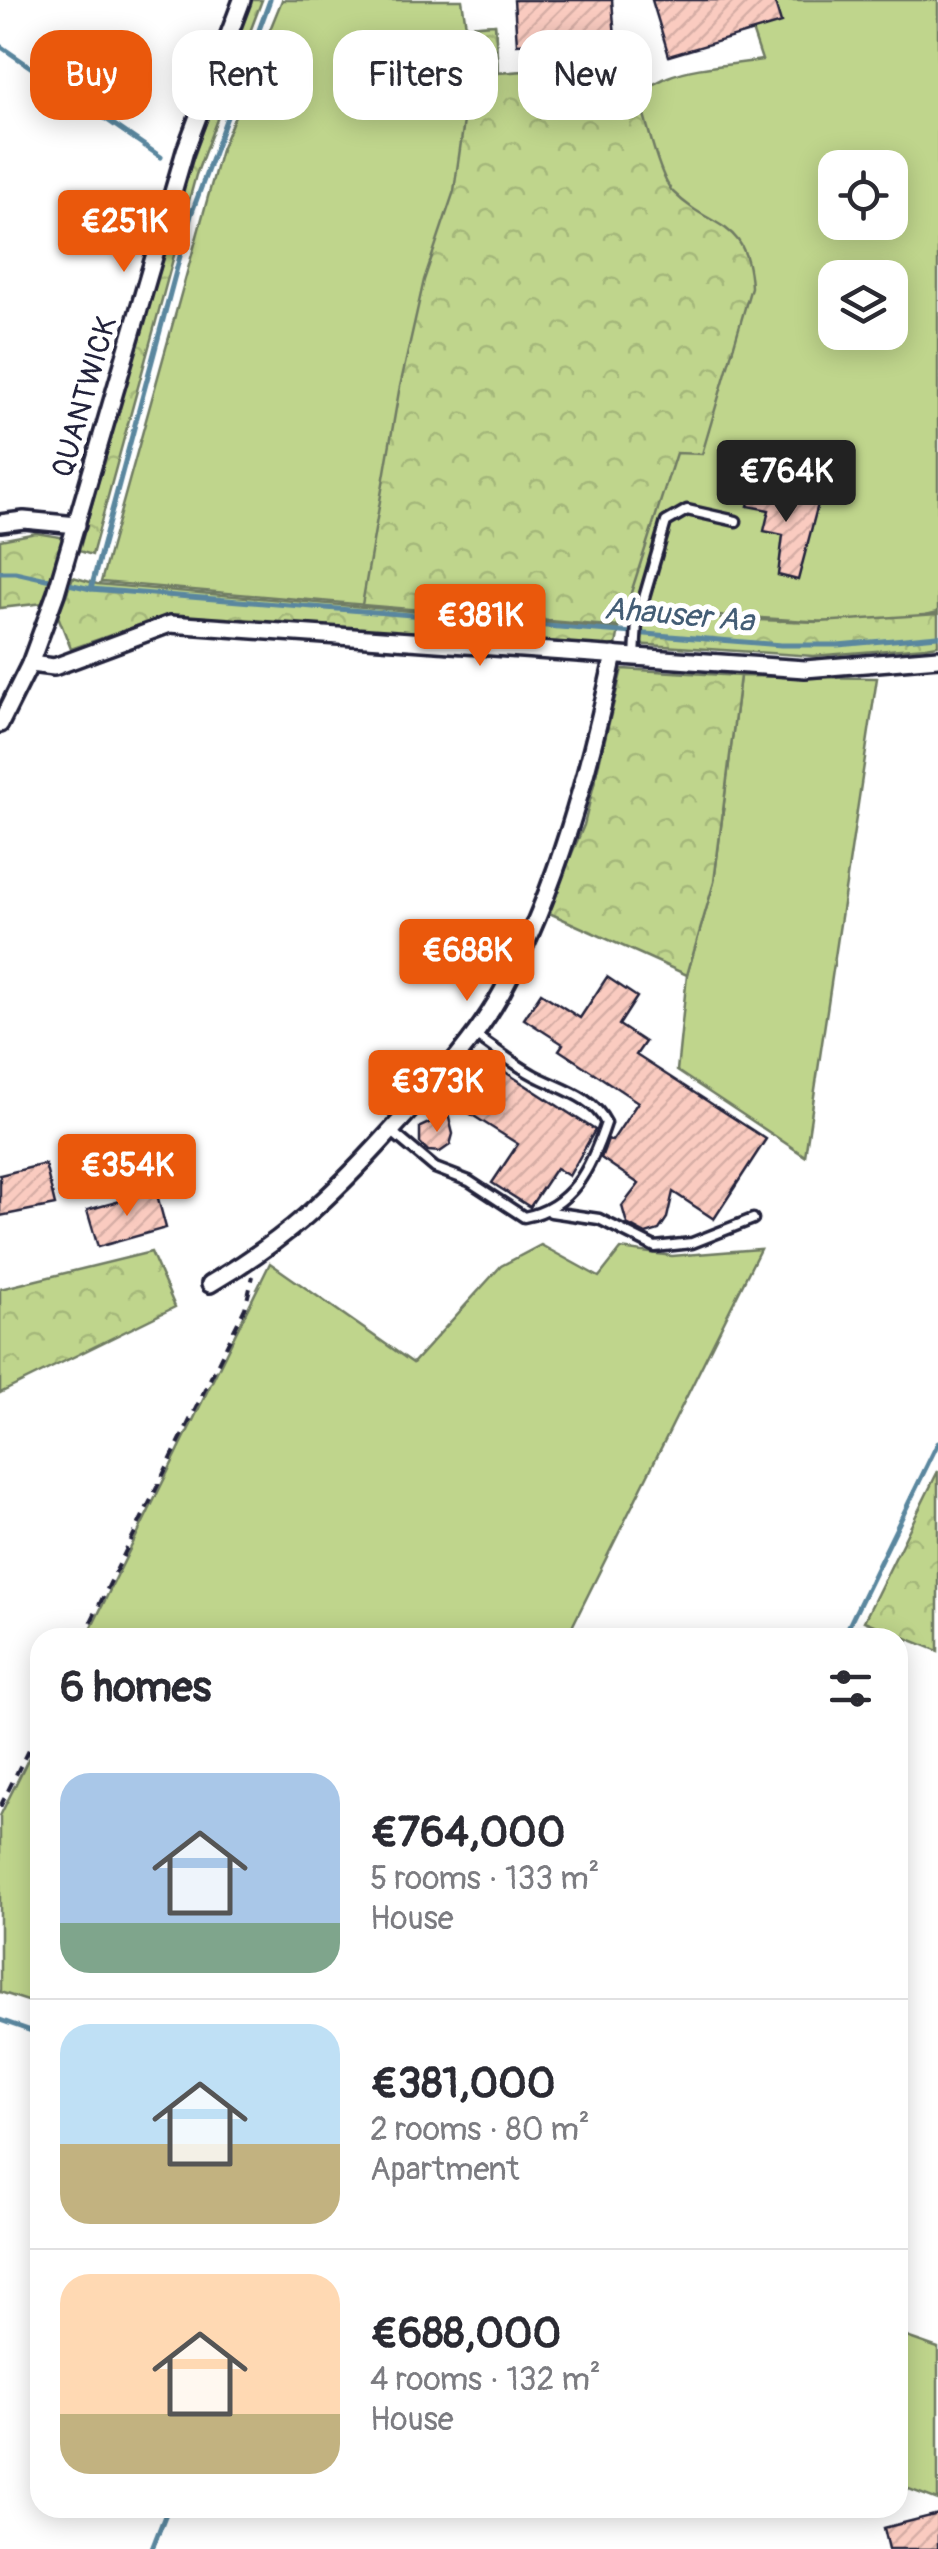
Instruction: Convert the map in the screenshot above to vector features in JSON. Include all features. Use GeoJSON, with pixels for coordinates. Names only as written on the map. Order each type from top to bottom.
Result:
{"type":"FeatureCollection","features":[{"type":"Feature","properties":{"kind":"street","name":"QUANTWICK"},"geometry":{"type":"LineString","coordinates":[[0,724],[30,664],[56,593],[180,169],[242,0]]}},
{"type":"Feature","properties":{"kind":"street","name":"QUANTWICK"},"geometry":{"type":"LineString","coordinates":[[0,524],[24,520],[77,525]]}},
{"type":"Feature","properties":{"kind":"street"},"geometry":{"type":"LineString","coordinates":[[30,664],[54,667],[170,624],[614,656],[635,651],[805,669],[938,658]]}},
{"type":"Feature","properties":{"kind":"street"},"geometry":{"type":"LineString","coordinates":[[210,1284],[302,1224],[391,1131],[474,1034],[501,994],[538,914],[597,736],[614,656]]}},
{"type":"Feature","properties":{"kind":"lane"},"geometry":{"type":"LineString","coordinates":[[635,651],[637,622],[660,536],[672,517],[688,510],[736,521]]}},
{"type":"Feature","properties":{"kind":"lane"},"geometry":{"type":"LineString","coordinates":[[474,1034],[536,1077],[555,1082],[600,1112],[606,1123],[569,1196],[551,1212]]}},
{"type":"Feature","properties":{"kind":"lane"},"geometry":{"type":"LineString","coordinates":[[391,1131],[434,1168],[469,1181],[524,1217],[551,1212],[599,1219],[655,1248],[692,1243],[753,1219]]}},
{"type":"Feature","properties":{"kind":"path"},"geometry":{"type":"LineString","coordinates":[[88,1628],[246,1308],[253,1272],[247,1263]]}},
{"type":"Feature","properties":{"kind":"path"},"geometry":{"type":"LineString","coordinates":[[0,1807],[30,1746]]}},
{"type":"Feature","properties":{"kind":"green space"},"geometry":{"type":"Polygon","coordinates":[[[250,0],[262,0],[251,30],[239,30],[250,0]]]}},
{"type":"Feature","properties":{"kind":"green space"},"geometry":{"type":"Polygon","coordinates":[[[282,0],[462,0],[466,26],[495,24],[495,30],[333,30],[333,120],[498,120],[498,73],[518,72],[518,120],[652,120],[652,85],[679,73],[762,60],[742,0],[938,0],[938,612],[907,619],[843,623],[681,617],[620,627],[101,582],[221,150],[233,120],[313,120],[313,30],[270,30],[282,0]]]}},
{"type":"Feature","properties":{"kind":"green space"},"geometry":{"type":"Polygon","coordinates":[[[495,24],[495,30],[466,30],[466,26],[495,24]]]}},
{"type":"Feature","properties":{"kind":"green space"},"geometry":{"type":"Polygon","coordinates":[[[518,72],[518,120],[646,120],[658,161],[673,192],[726,228],[743,248],[751,287],[702,454],[676,453],[620,627],[362,605],[399,391],[424,280],[454,191],[464,120],[498,120],[498,73],[518,72]]]}},
{"type":"Feature","properties":{"kind":"green space"},"geometry":{"type":"Polygon","coordinates":[[[207,120],[217,120],[196,175],[92,555],[79,551],[170,223],[207,120]]]}},
{"type":"Feature","properties":{"kind":"green space"},"geometry":{"type":"Polygon","coordinates":[[[36,533],[66,538],[44,603],[0,608],[0,540],[36,533]]]}},
{"type":"Feature","properties":{"kind":"green space"},"geometry":{"type":"Polygon","coordinates":[[[73,577],[97,584],[619,629],[615,651],[169,621],[142,624],[71,649],[58,616],[73,577]]]}},
{"type":"Feature","properties":{"kind":"green space"},"geometry":{"type":"Polygon","coordinates":[[[938,614],[938,645],[926,647],[813,656],[634,644],[638,621],[663,617],[819,622],[938,614]]]}},
{"type":"Feature","properties":{"kind":"green space"},"geometry":{"type":"Polygon","coordinates":[[[622,669],[740,676],[714,882],[687,975],[547,912],[584,825],[622,669]]]}},
{"type":"Feature","properties":{"kind":"green space"},"geometry":{"type":"Polygon","coordinates":[[[740,676],[877,678],[805,1156],[677,1071],[687,975],[714,882],[740,676]]]}},
{"type":"Feature","properties":{"kind":"green space"},"geometry":{"type":"Polygon","coordinates":[[[541,1245],[599,1277],[621,1249],[672,1256],[760,1249],[571,1628],[91,1628],[270,1263],[413,1363],[501,1266],[541,1245]]]}},
{"type":"Feature","properties":{"kind":"green space"},"geometry":{"type":"Polygon","coordinates":[[[151,1252],[175,1307],[0,1393],[0,1289],[151,1252]]]}},
{"type":"Feature","properties":{"kind":"green space"},"geometry":{"type":"Polygon","coordinates":[[[938,1471],[938,1651],[908,1639],[908,1628],[881,1628],[864,1621],[938,1471]]]}},
{"type":"Feature","properties":{"kind":"green space"},"geometry":{"type":"Polygon","coordinates":[[[30,1755],[30,2002],[0,1992],[0,1816],[30,1755]]]}},
{"type":"Feature","properties":{"kind":"green space"},"geometry":{"type":"Polygon","coordinates":[[[908,2338],[938,2348],[938,2500],[908,2489],[908,2338]]]}},
{"type":"Feature","properties":{"kind":"building"},"geometry":{"type":"Polygon","coordinates":[[[514,0],[612,0],[614,30],[518,30],[517,44],[514,0]]]}},
{"type":"Feature","properties":{"kind":"building"},"geometry":{"type":"Polygon","coordinates":[[[652,0],[774,0],[781,23],[669,56],[652,0]]]}},
{"type":"Feature","properties":{"kind":"building"},"geometry":{"type":"Polygon","coordinates":[[[754,480],[779,485],[777,496],[818,504],[798,580],[778,575],[783,535],[764,531],[769,510],[748,506],[754,480]]]}},
{"type":"Feature","properties":{"kind":"building"},"geometry":{"type":"Polygon","coordinates":[[[814,480],[829,483],[825,501],[810,498],[814,480]]]}},
{"type":"Feature","properties":{"kind":"building"},"geometry":{"type":"Polygon","coordinates":[[[607,977],[637,997],[619,1025],[645,1042],[636,1055],[766,1139],[714,1219],[673,1192],[667,1218],[659,1230],[646,1234],[627,1224],[622,1206],[639,1184],[601,1158],[608,1139],[612,1141],[638,1102],[559,1050],[563,1044],[524,1019],[541,993],[580,1018],[607,977]]]}},
{"type":"Feature","properties":{"kind":"building"},"geometry":{"type":"Polygon","coordinates":[[[482,1057],[595,1130],[569,1176],[556,1168],[530,1207],[492,1183],[518,1144],[450,1101],[482,1057]]]}},
{"type":"Feature","properties":{"kind":"building"},"geometry":{"type":"Polygon","coordinates":[[[448,1114],[453,1134],[450,1145],[440,1152],[428,1151],[420,1143],[420,1127],[448,1114]]]}},
{"type":"Feature","properties":{"kind":"building"},"geometry":{"type":"Polygon","coordinates":[[[45,1164],[55,1205],[0,1216],[0,1175],[45,1164]]]}},
{"type":"Feature","properties":{"kind":"building"},"geometry":{"type":"Polygon","coordinates":[[[156,1191],[166,1228],[98,1247],[87,1210],[156,1191]]]}},
{"type":"Feature","properties":{"kind":"building"},"geometry":{"type":"Polygon","coordinates":[[[938,2514],[938,2549],[889,2549],[884,2528],[938,2514]]]}},
{"type":"Feature","properties":{"kind":"waterway"},"geometry":{"type":"LineString","coordinates":[[91,589],[191,215],[270,0]]}},
{"type":"Feature","properties":{"kind":"waterway"},"geometry":{"type":"LineString","coordinates":[[0,46],[161,157]]}},
{"type":"Feature","properties":{"kind":"waterway","name":"Ahauser Aa"},"geometry":{"type":"LineString","coordinates":[[0,572],[91,589],[781,645],[838,645],[938,636]]}},
{"type":"Feature","properties":{"kind":"waterway"},"geometry":{"type":"LineString","coordinates":[[848,1628],[938,1443]]}},
{"type":"Feature","properties":{"kind":"waterway"},"geometry":{"type":"LineString","coordinates":[[0,2020],[30,2030]]}},
{"type":"Feature","properties":{"kind":"waterway"},"geometry":{"type":"LineString","coordinates":[[152,2549],[164,2518]]}}]}
